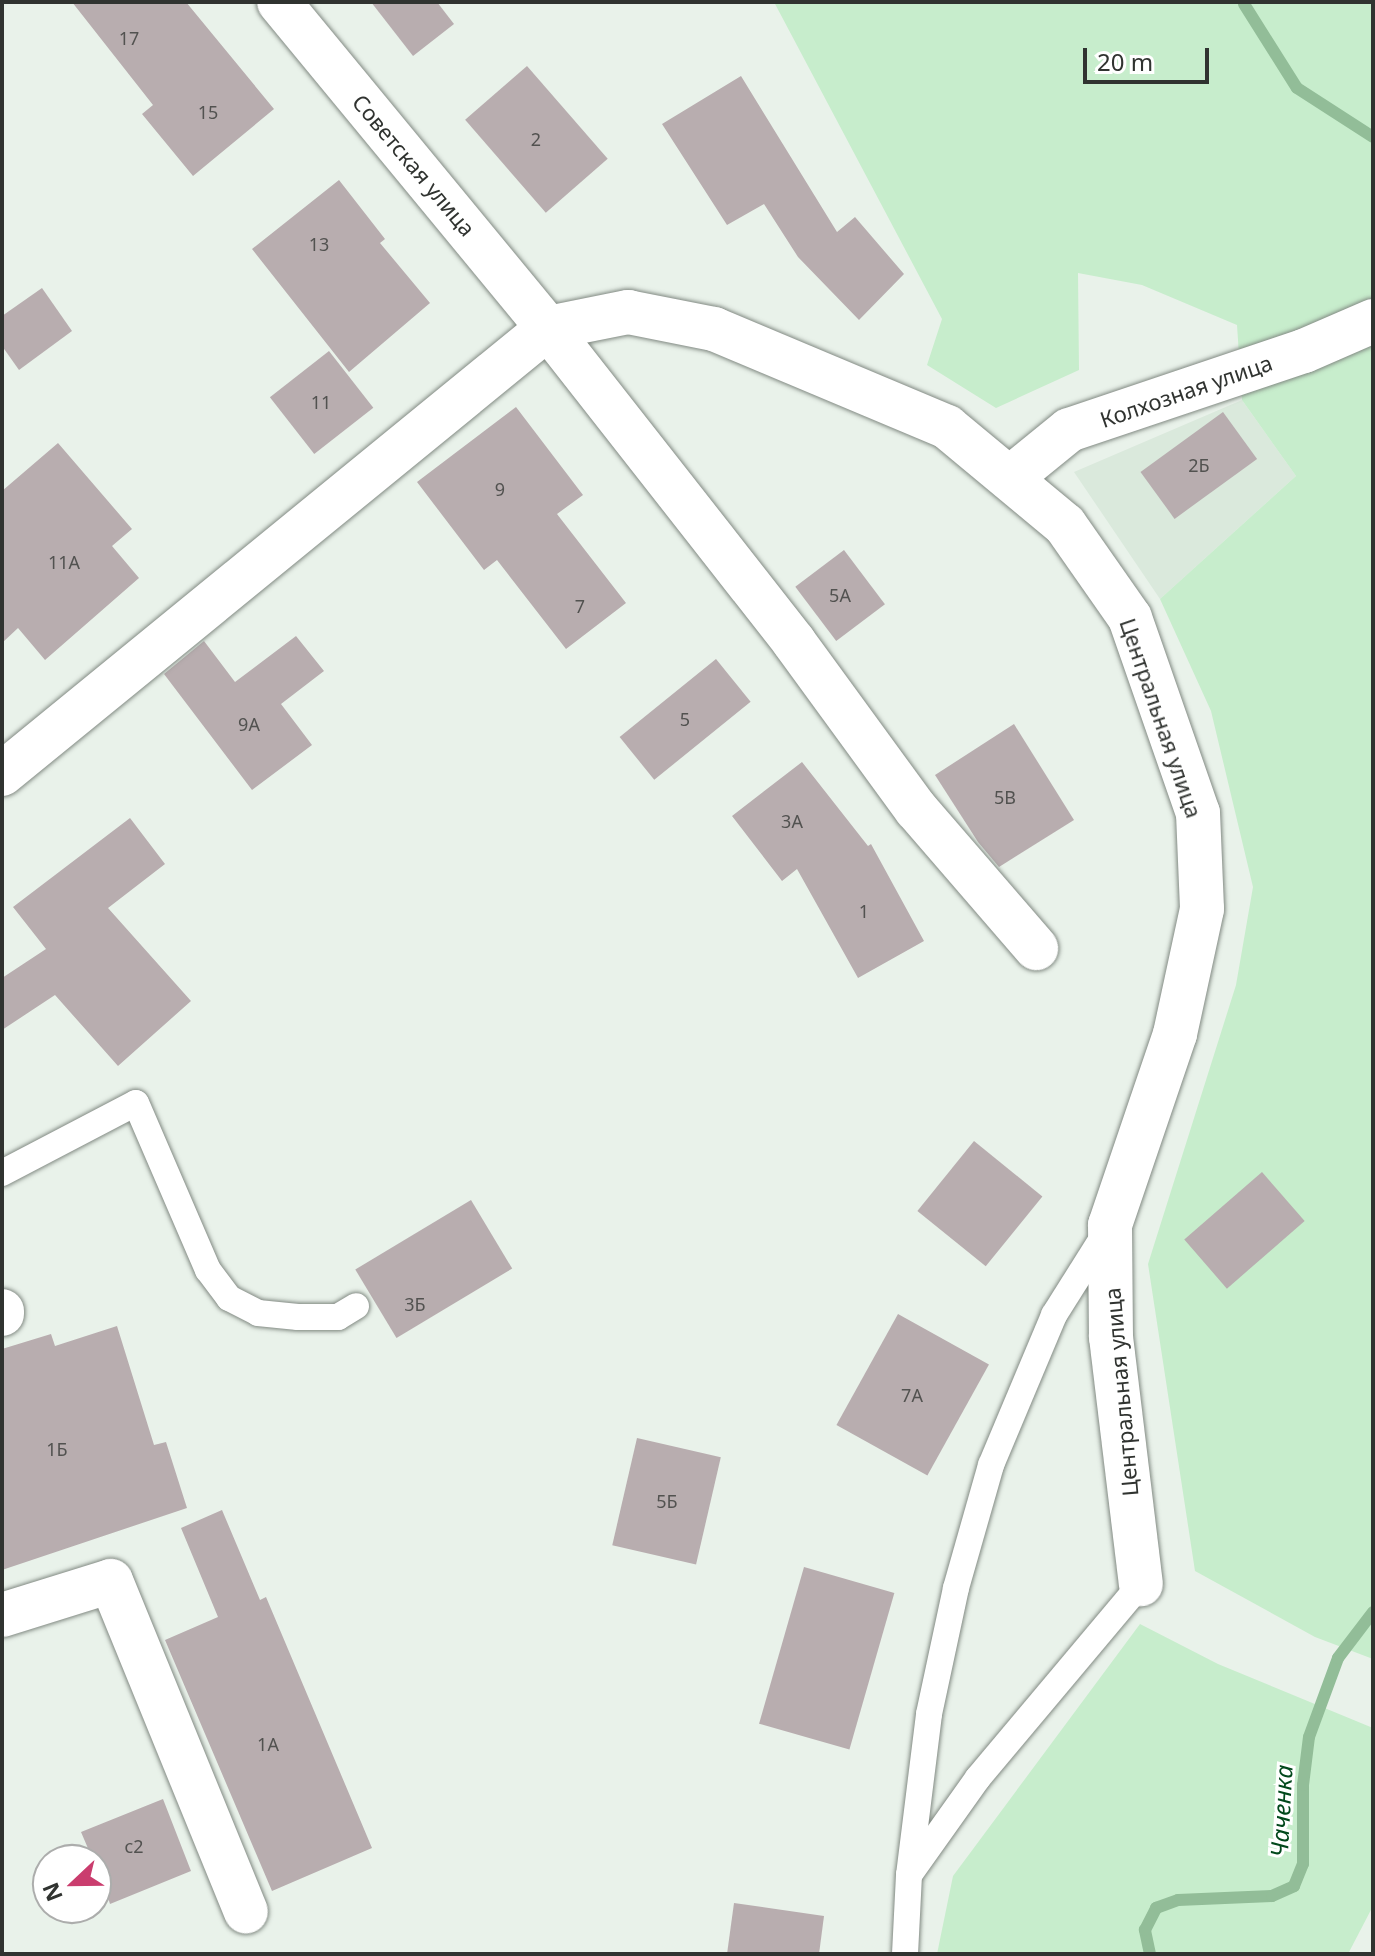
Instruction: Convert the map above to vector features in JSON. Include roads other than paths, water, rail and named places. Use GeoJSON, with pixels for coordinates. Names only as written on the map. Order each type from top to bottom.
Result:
{"type":"FeatureCollection","features":[{"type":"Feature","properties":{"kind":"street","name":"Советская улица"},"geometry":{"type":"LineString","coordinates":[[279,2],[548,328],[794,642],[916,809],[1036,948]]}},
{"type":"Feature","properties":{"kind":"street","name":"Центральная улица"},"geometry":{"type":"LineString","coordinates":[[548,328],[628,312],[714,329],[947,427],[1065,525],[1130,618],[1198,813],[1202,909],[1175,1034],[1110,1225],[1111,1337],[1141,1584]]}},
{"type":"Feature","properties":{"kind":"street","name":"Колхозная улица"},"geometry":{"type":"LineString","coordinates":[[1010,478],[1069,430],[1304,351],[1373,321]]}},
{"type":"Feature","properties":{"kind":"street"},"geometry":{"type":"LineString","coordinates":[[2,774],[548,328]]}},
{"type":"Feature","properties":{"kind":"street"},"geometry":{"type":"LineString","coordinates":[[2,1615],[111,1581],[246,1912]]}},
{"type":"Feature","properties":{"kind":"lane"},"geometry":{"type":"LineString","coordinates":[[2,1173],[136,1103],[208,1270],[229,1298],[258,1313],[298,1317],[338,1317],[356,1306]]}},
{"type":"Feature","properties":{"kind":"lane"},"geometry":{"type":"LineString","coordinates":[[905,1954],[909,1875],[929,1714],[956,1588],[991,1465],[1054,1315],[1110,1225]]}},
{"type":"Feature","properties":{"kind":"lane"},"geometry":{"type":"LineString","coordinates":[[909,1875],[978,1778],[1141,1584]]}},
{"type":"Feature","properties":{"kind":"waterway","name":"Чаченка"},"geometry":{"type":"LineString","coordinates":[[1244,4],[1297,88],[1373,137]]}},
{"type":"Feature","properties":{"kind":"waterway","name":"Чаченка"},"geometry":{"type":"LineString","coordinates":[[1150,1954],[1145,1930],[1156,1908],[1178,1900],[1272,1896],[1294,1886],[1303,1864],[1303,1785],[1309,1737],[1338,1658],[1373,1612]]}}]}
